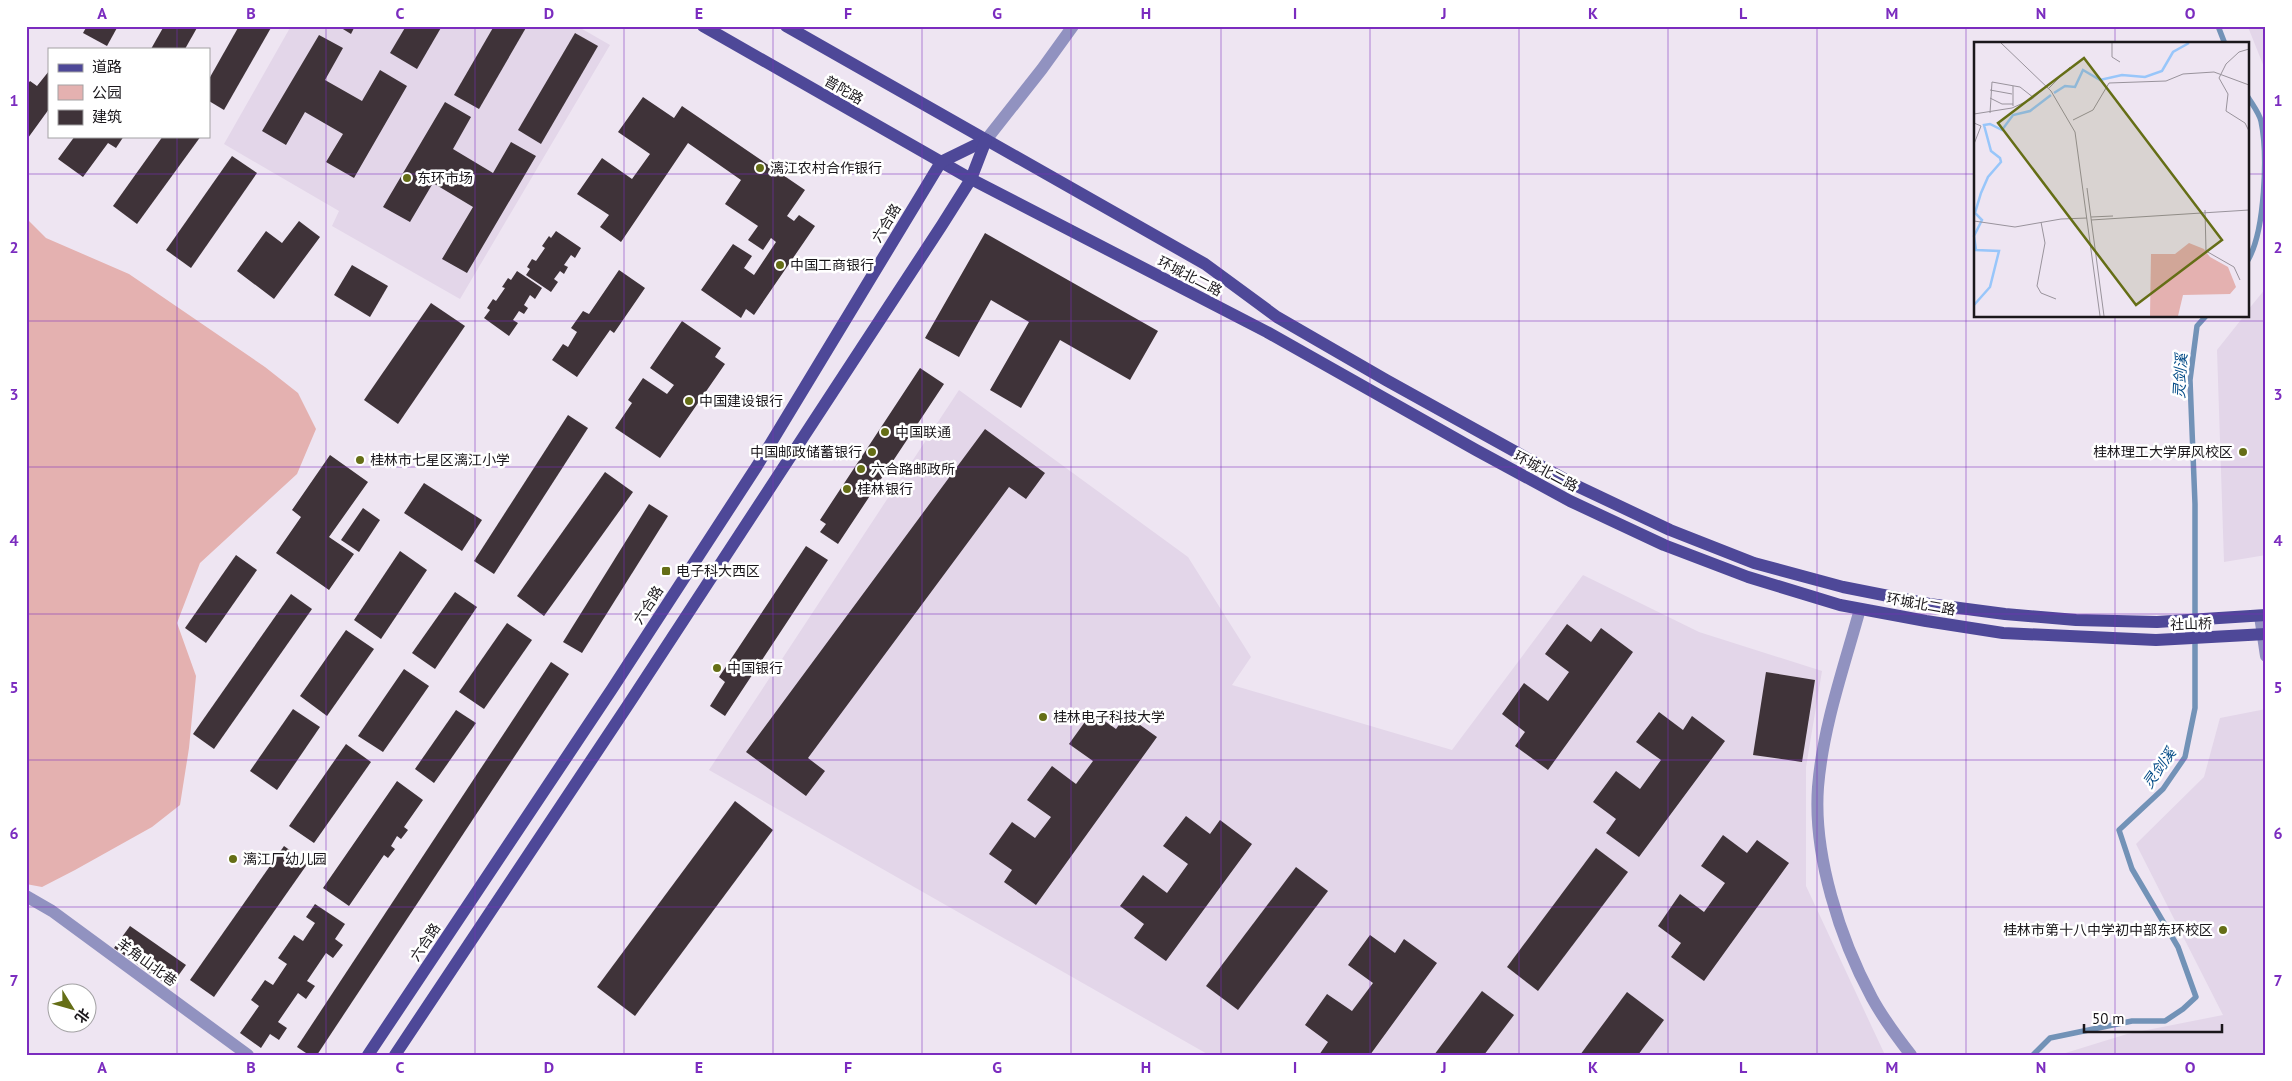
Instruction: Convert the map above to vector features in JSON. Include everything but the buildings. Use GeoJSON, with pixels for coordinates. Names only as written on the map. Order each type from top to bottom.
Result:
{"type":"FeatureCollection","features":[{"type":"Feature","properties":{"kind":"main road","name":"普陀路"},"geometry":{"type":"LineString","coordinates":[[702,26],[971,179]]}},
{"type":"Feature","properties":{"kind":"main road","name":"普陀路"},"geometry":{"type":"LineString","coordinates":[[786,26],[986,140]]}},
{"type":"Feature","properties":{"kind":"main road"},"geometry":{"type":"LineString","coordinates":[[941,162],[986,140]]}},
{"type":"Feature","properties":{"kind":"main road"},"geometry":{"type":"LineString","coordinates":[[395,1055],[636,693],[971,179],[986,140]]}},
{"type":"Feature","properties":{"kind":"main road","name":"环城北二路"},"geometry":{"type":"LineString","coordinates":[[986,140],[1204,264],[1277,317],[1411,394],[1577,486],[1670,530],[1754,563],[1842,587],[1929,604],[2005,614],[2076,620],[2157,622]]}},
{"type":"Feature","properties":{"kind":"main road","name":"六合路"},"geometry":{"type":"LineString","coordinates":[[368,1055],[612,689],[757,466],[941,162]]}},
{"type":"Feature","properties":{"kind":"main road","name":"环城北二路"},"geometry":{"type":"LineString","coordinates":[[971,179],[1267,332],[1570,501],[1664,545],[1748,577],[1840,605],[1860,609],[2003,632],[2156,640]]}},
{"type":"Feature","properties":{"kind":"main road","name":"社山桥"},"geometry":{"type":"LineString","coordinates":[[2157,622],[2226,619],[2263,615]]}},
{"type":"Feature","properties":{"kind":"main road","name":"社山桥"},"geometry":{"type":"LineString","coordinates":[[2156,640],[2264,634]]}},
{"type":"Feature","properties":{"kind":"street"},"geometry":{"type":"LineString","coordinates":[[986,140],[1073,26]]}},
{"type":"Feature","properties":{"kind":"street"},"geometry":{"type":"LineString","coordinates":[[1860,609],[1829,720],[1818,787],[1820,841],[1829,884],[1847,942],[1872,998],[1911,1055]]}},
{"type":"Feature","properties":{"kind":"street"},"geometry":{"type":"LineString","coordinates":[[2263,615],[2266,656]]}},
{"type":"Feature","properties":{"kind":"street","name":"羊角山北巷"},"geometry":{"type":"LineString","coordinates":[[26,896],[52,911],[248,1055]]}},
{"type":"Feature","properties":{"kind":"shaded area","name":"东环市场"},"geometry":{"type":"Polygon","coordinates":[[[291,26],[577,26],[610,45],[460,299],[332,226],[339,211],[224,144],[291,26]]]}},
{"type":"Feature","properties":{"kind":"shaded area"},"geometry":{"type":"Polygon","coordinates":[[[2266,26],[2266,72],[2248,27],[2266,26]]]}},
{"type":"Feature","properties":{"kind":"shaded area","name":"桂林理工大学屏风校区"},"geometry":{"type":"Polygon","coordinates":[[[2266,288],[2266,555],[2224,562],[2217,350],[2242,318],[2250,318],[2250,308],[2266,288]]]}},
{"type":"Feature","properties":{"kind":"shaded area","name":"桂林电子科技大学"},"geometry":{"type":"Polygon","coordinates":[[[959,390],[1188,557],[1251,657],[1232,685],[1452,750],[1583,575],[1699,632],[1822,671],[1806,767],[1806,886],[1885,1055],[1209,1055],[709,770],[959,390]]]}},
{"type":"Feature","properties":{"kind":"shaded area","name":"桂林市第十八中学初中部东环校区"},"geometry":{"type":"Polygon","coordinates":[[[2266,709],[2266,1055],[2059,1055],[2127,1034],[2223,1015],[2136,844],[2204,777],[2220,718],[2266,709]]]}},
{"type":"Feature","properties":{"kind":"green space"},"geometry":{"type":"Polygon","coordinates":[[[26,218],[46,238],[129,274],[265,367],[298,393],[316,429],[297,474],[200,563],[177,623],[196,676],[189,748],[180,805],[152,827],[42,887],[26,884],[26,218]]]}},
{"type":"Feature","properties":{"kind":"waterway","name":"灵剑溪"},"geometry":{"type":"LineString","coordinates":[[2218,26],[2224,42]]}},
{"type":"Feature","properties":{"kind":"waterway","name":"灵剑溪"},"geometry":{"type":"LineString","coordinates":[[2250,100],[2261,121],[2264,153],[2264,192],[2258,231],[2250,256]]}},
{"type":"Feature","properties":{"kind":"waterway","name":"灵剑溪"},"geometry":{"type":"LineString","coordinates":[[2033,1055],[2050,1038],[2132,1021],[2165,1021],[2183,1009],[2196,997],[2178,947],[2132,869],[2119,830],[2163,789],[2185,757],[2195,708],[2195,504],[2190,380],[2197,326],[2204,318]]}},
{"type":"Feature","properties":{"kind":"place","name":"漓江农村合作银行"},"geometry":{"type":"Point","coordinates":[760,168]}},
{"type":"Feature","properties":{"kind":"place","name":"东环市场"},"geometry":{"type":"Point","coordinates":[407,178]}},
{"type":"Feature","properties":{"kind":"place","name":"中国工商银行"},"geometry":{"type":"Point","coordinates":[780,265]}},
{"type":"Feature","properties":{"kind":"place","name":"中国建设银行"},"geometry":{"type":"Point","coordinates":[689,401]}},
{"type":"Feature","properties":{"kind":"place","name":"中国联通"},"geometry":{"type":"Point","coordinates":[885,432]}},
{"type":"Feature","properties":{"kind":"place","name":"中国邮政储蓄银行"},"geometry":{"type":"Point","coordinates":[872,452]}},
{"type":"Feature","properties":{"kind":"place","name":"桂林理工大学屏风校区"},"geometry":{"type":"Point","coordinates":[2243,452]}},
{"type":"Feature","properties":{"kind":"place","name":"桂林市七星区漓江小学"},"geometry":{"type":"Point","coordinates":[360,460]}},
{"type":"Feature","properties":{"kind":"place","name":"六合路邮政所"},"geometry":{"type":"Point","coordinates":[861,469]}},
{"type":"Feature","properties":{"kind":"place","name":"桂林银行"},"geometry":{"type":"Point","coordinates":[847,489]}},
{"type":"Feature","properties":{"kind":"place","name":"电子科大西区"},"geometry":{"type":"Point","coordinates":[666,571]}},
{"type":"Feature","properties":{"kind":"place","name":"中国银行"},"geometry":{"type":"Point","coordinates":[717,668]}},
{"type":"Feature","properties":{"kind":"place","name":"桂林电子科技大学"},"geometry":{"type":"Point","coordinates":[1043,717]}},
{"type":"Feature","properties":{"kind":"place","name":"漓江厂幼儿园"},"geometry":{"type":"Point","coordinates":[233,859]}},
{"type":"Feature","properties":{"kind":"place","name":"桂林市第十八中学初中部东环校区"},"geometry":{"type":"Point","coordinates":[2223,930]}}]}
